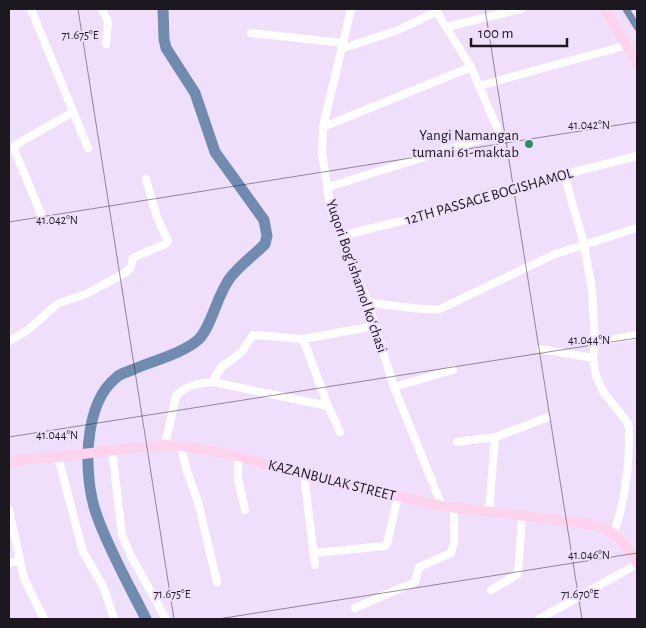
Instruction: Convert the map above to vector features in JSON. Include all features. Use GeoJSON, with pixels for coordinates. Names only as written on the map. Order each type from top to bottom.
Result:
{"type":"FeatureCollection","features":[{"type":"Feature","properties":{"kind":"main road"},"geometry":{"type":"LineString","coordinates":[[605,9],[637,63]]}},
{"type":"Feature","properties":{"kind":"main road","name":"KAZANBULAK STREET"},"geometry":{"type":"LineString","coordinates":[[9,461],[112,450],[165,446],[181,447],[238,456],[304,475],[454,509],[575,522],[597,526],[614,533]]}},
{"type":"Feature","properties":{"kind":"main road"},"geometry":{"type":"LineString","coordinates":[[614,533],[621,539],[637,564]]}},
{"type":"Feature","properties":{"kind":"street"},"geometry":{"type":"LineString","coordinates":[[31,9],[88,148]]}},
{"type":"Feature","properties":{"kind":"street"},"geometry":{"type":"LineString","coordinates":[[102,9],[108,22],[106,44]]}},
{"type":"Feature","properties":{"kind":"street","name":"Yuqori Bogʻishamol koʻchasi"},"geometry":{"type":"LineString","coordinates":[[351,9],[323,127],[322,154],[331,210],[368,303],[394,387],[442,506]]}},
{"type":"Feature","properties":{"kind":"street"},"geometry":{"type":"LineString","coordinates":[[446,27],[521,9]]}},
{"type":"Feature","properties":{"kind":"street"},"geometry":{"type":"LineString","coordinates":[[251,33],[342,46],[396,31],[436,11],[471,67],[498,134],[328,188]]}},
{"type":"Feature","properties":{"kind":"street"},"geometry":{"type":"LineString","coordinates":[[479,86],[627,46]]}},
{"type":"Feature","properties":{"kind":"street"},"geometry":{"type":"LineString","coordinates":[[323,127],[471,67]]}},
{"type":"Feature","properties":{"kind":"street"},"geometry":{"type":"LineString","coordinates":[[41,214],[15,151],[15,146],[73,112]]}},
{"type":"Feature","properties":{"kind":"street","name":"12TH PASSAGE BOGISHAMOL"},"geometry":{"type":"LineString","coordinates":[[340,236],[430,214],[564,174],[637,156]]}},
{"type":"Feature","properties":{"kind":"street"},"geometry":{"type":"LineString","coordinates":[[564,174],[584,244],[592,290],[596,376],[604,393],[628,423],[633,449],[622,509],[614,533]]}},
{"type":"Feature","properties":{"kind":"street"},"geometry":{"type":"LineString","coordinates":[[9,341],[28,330],[57,304],[86,294],[125,273],[131,268],[133,258],[167,243],[168,239],[157,216],[146,179]]}},
{"type":"Feature","properties":{"kind":"street"},"geometry":{"type":"LineString","coordinates":[[368,303],[422,310],[440,309],[555,254],[637,228]]}},
{"type":"Feature","properties":{"kind":"street"},"geometry":{"type":"LineString","coordinates":[[213,382],[225,363],[239,354],[253,335],[303,339],[375,326]]}},
{"type":"Feature","properties":{"kind":"street"},"geometry":{"type":"LineString","coordinates":[[595,342],[637,335]]}},
{"type":"Feature","properties":{"kind":"street"},"geometry":{"type":"LineString","coordinates":[[303,339],[328,406],[340,432]]}},
{"type":"Feature","properties":{"kind":"street"},"geometry":{"type":"LineString","coordinates":[[541,349],[594,358]]}},
{"type":"Feature","properties":{"kind":"street"},"geometry":{"type":"LineString","coordinates":[[394,387],[453,370]]}},
{"type":"Feature","properties":{"kind":"street"},"geometry":{"type":"LineString","coordinates":[[165,446],[176,396],[188,387],[204,382],[213,382],[328,406]]}},
{"type":"Feature","properties":{"kind":"street"},"geometry":{"type":"LineString","coordinates":[[457,442],[495,437],[546,418]]}},
{"type":"Feature","properties":{"kind":"street"},"geometry":{"type":"LineString","coordinates":[[628,423],[637,420]]}},
{"type":"Feature","properties":{"kind":"street"},"geometry":{"type":"LineString","coordinates":[[489,512],[495,437]]}},
{"type":"Feature","properties":{"kind":"street"},"geometry":{"type":"LineString","coordinates":[[181,447],[198,502],[217,582]]}},
{"type":"Feature","properties":{"kind":"street"},"geometry":{"type":"LineString","coordinates":[[112,450],[122,535],[131,556],[166,619]]}},
{"type":"Feature","properties":{"kind":"street"},"geometry":{"type":"LineString","coordinates":[[238,456],[238,479],[245,510]]}},
{"type":"Feature","properties":{"kind":"street"},"geometry":{"type":"LineString","coordinates":[[58,457],[82,552],[103,586],[114,619]]}},
{"type":"Feature","properties":{"kind":"street"},"geometry":{"type":"LineString","coordinates":[[304,475],[315,565]]}},
{"type":"Feature","properties":{"kind":"street"},"geometry":{"type":"LineString","coordinates":[[314,554],[385,546],[388,544],[398,496]]}},
{"type":"Feature","properties":{"kind":"street"},"geometry":{"type":"LineString","coordinates":[[355,608],[415,582],[419,567],[451,553],[454,543],[454,509]]}},
{"type":"Feature","properties":{"kind":"street"},"geometry":{"type":"LineString","coordinates":[[9,510],[20,561],[29,589],[44,619]]}},
{"type":"Feature","properties":{"kind":"street"},"geometry":{"type":"LineString","coordinates":[[490,590],[518,574],[522,516]]}},
{"type":"Feature","properties":{"kind":"street"},"geometry":{"type":"LineString","coordinates":[[9,563],[20,561]]}},
{"type":"Feature","properties":{"kind":"street"},"geometry":{"type":"LineString","coordinates":[[539,619],[637,564]]}},
{"type":"Feature","properties":{"kind":"waterway"},"geometry":{"type":"LineString","coordinates":[[146,619],[108,542],[92,501],[88,463],[89,443],[97,405],[106,389],[119,376],[177,353],[199,339],[204,333],[225,285],[242,265],[265,244],[267,236],[264,220],[215,152],[195,93],[166,48],[163,9]]}},
{"type":"Feature","properties":{"kind":"waterway"},"geometry":{"type":"LineString","coordinates":[[626,9],[637,27]]}},
{"type":"Feature","properties":{"kind":"place","name":"Yangi Namangan tumani 61-maktab"},"geometry":{"type":"Point","coordinates":[529,144]}}]}
